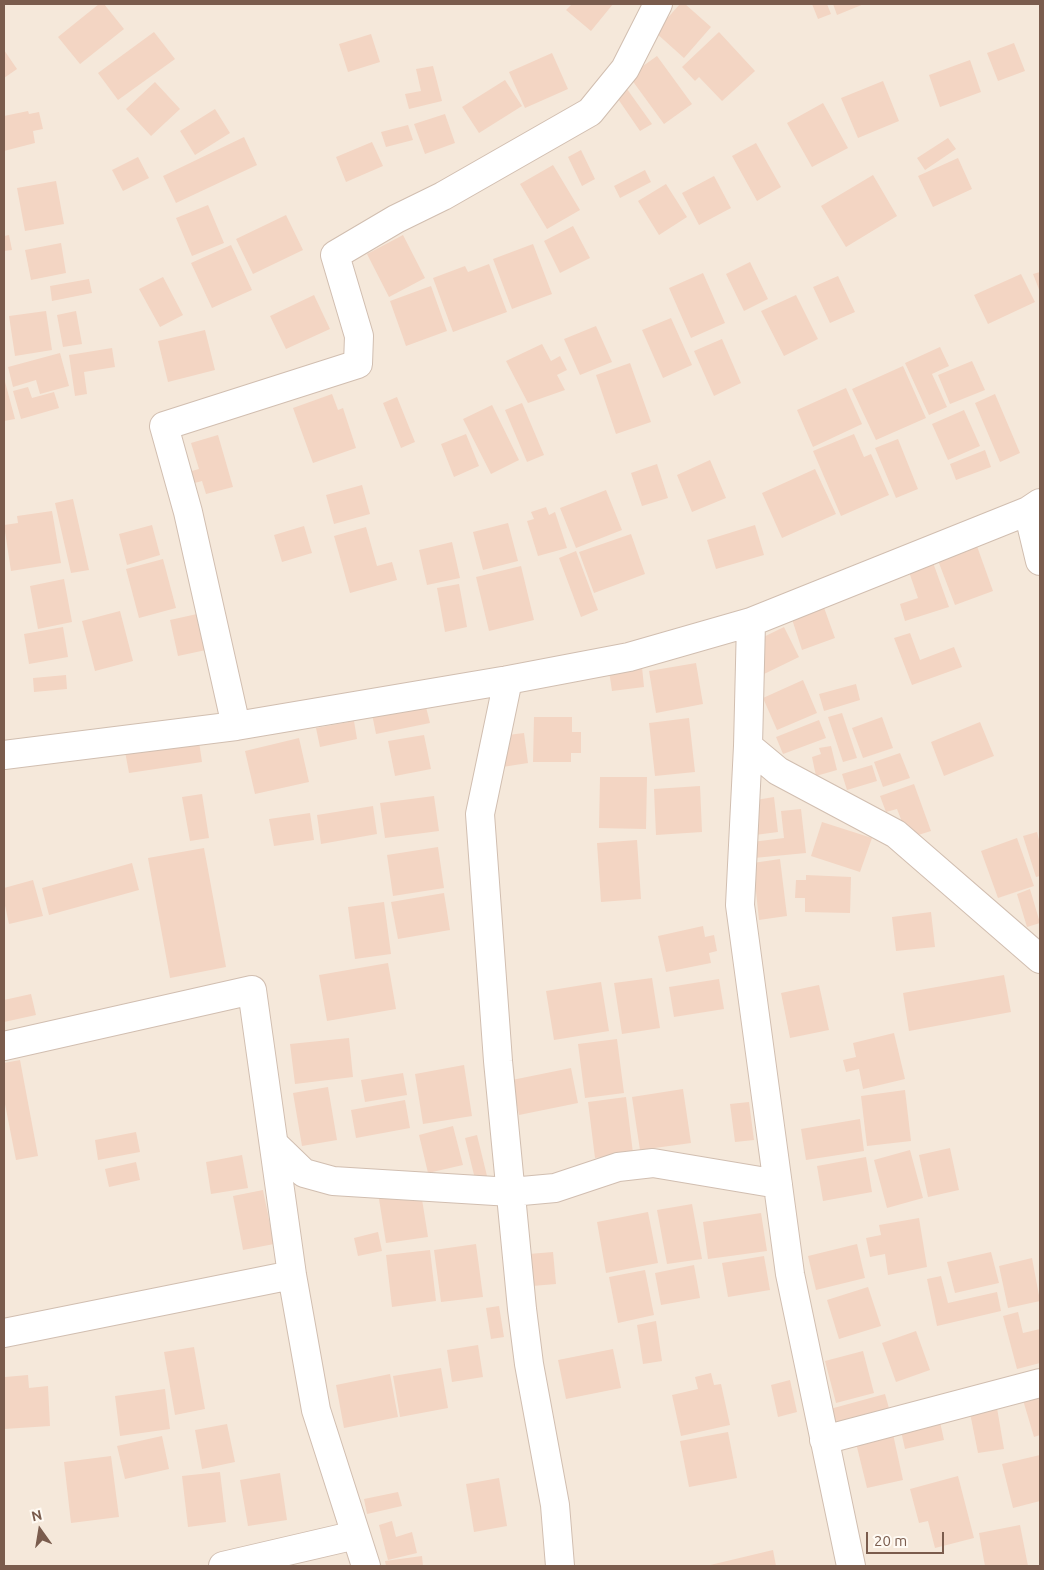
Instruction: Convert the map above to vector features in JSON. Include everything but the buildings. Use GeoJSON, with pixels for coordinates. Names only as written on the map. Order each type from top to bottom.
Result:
{"type":"FeatureCollection","features":[{"type":"Feature","properties":{"kind":"street"},"geometry":{"type":"LineString","coordinates":[[236,726],[188,512],[164,426],[358,364],[359,336],[335,255],[396,219],[443,196],[590,112],[625,68],[658,4]]}},
{"type":"Feature","properties":{"kind":"street"},"geometry":{"type":"LineString","coordinates":[[4,755],[236,726],[508,680],[629,657],[751,622],[1034,507],[1040,561]]}},
{"type":"Feature","properties":{"kind":"street"},"geometry":{"type":"LineString","coordinates":[[751,622],[748,746],[740,904],[790,1274],[850,1566]]}},
{"type":"Feature","properties":{"kind":"street"},"geometry":{"type":"LineString","coordinates":[[508,680],[480,814],[498,1061],[529,1364],[555,1505],[560,1566]]}},
{"type":"Feature","properties":{"kind":"street"},"geometry":{"type":"LineString","coordinates":[[748,746],[778,771],[896,834],[1040,963]]}},
{"type":"Feature","properties":{"kind":"street"},"geometry":{"type":"LineString","coordinates":[[4,1046],[252,990],[292,1275],[316,1410],[366,1566]]}},
{"type":"Feature","properties":{"kind":"street"},"geometry":{"type":"LineString","coordinates":[[274,1144],[304,1173],[333,1181],[511,1192],[555,1188],[618,1167],[652,1163],[778,1184]]}},
{"type":"Feature","properties":{"kind":"street"},"geometry":{"type":"LineString","coordinates":[[4,1334],[292,1275]]}},
{"type":"Feature","properties":{"kind":"street"},"geometry":{"type":"LineString","coordinates":[[824,1440],[1040,1383]]}},
{"type":"Feature","properties":{"kind":"street"},"geometry":{"type":"LineString","coordinates":[[223,1566],[356,1535]]}},
{"type":"Feature","properties":{"kind":"shaded area"},"geometry":{"type":"Polygon","coordinates":[[[4,4],[1040,4],[1040,1566],[4,1566],[4,4]]]}}]}
